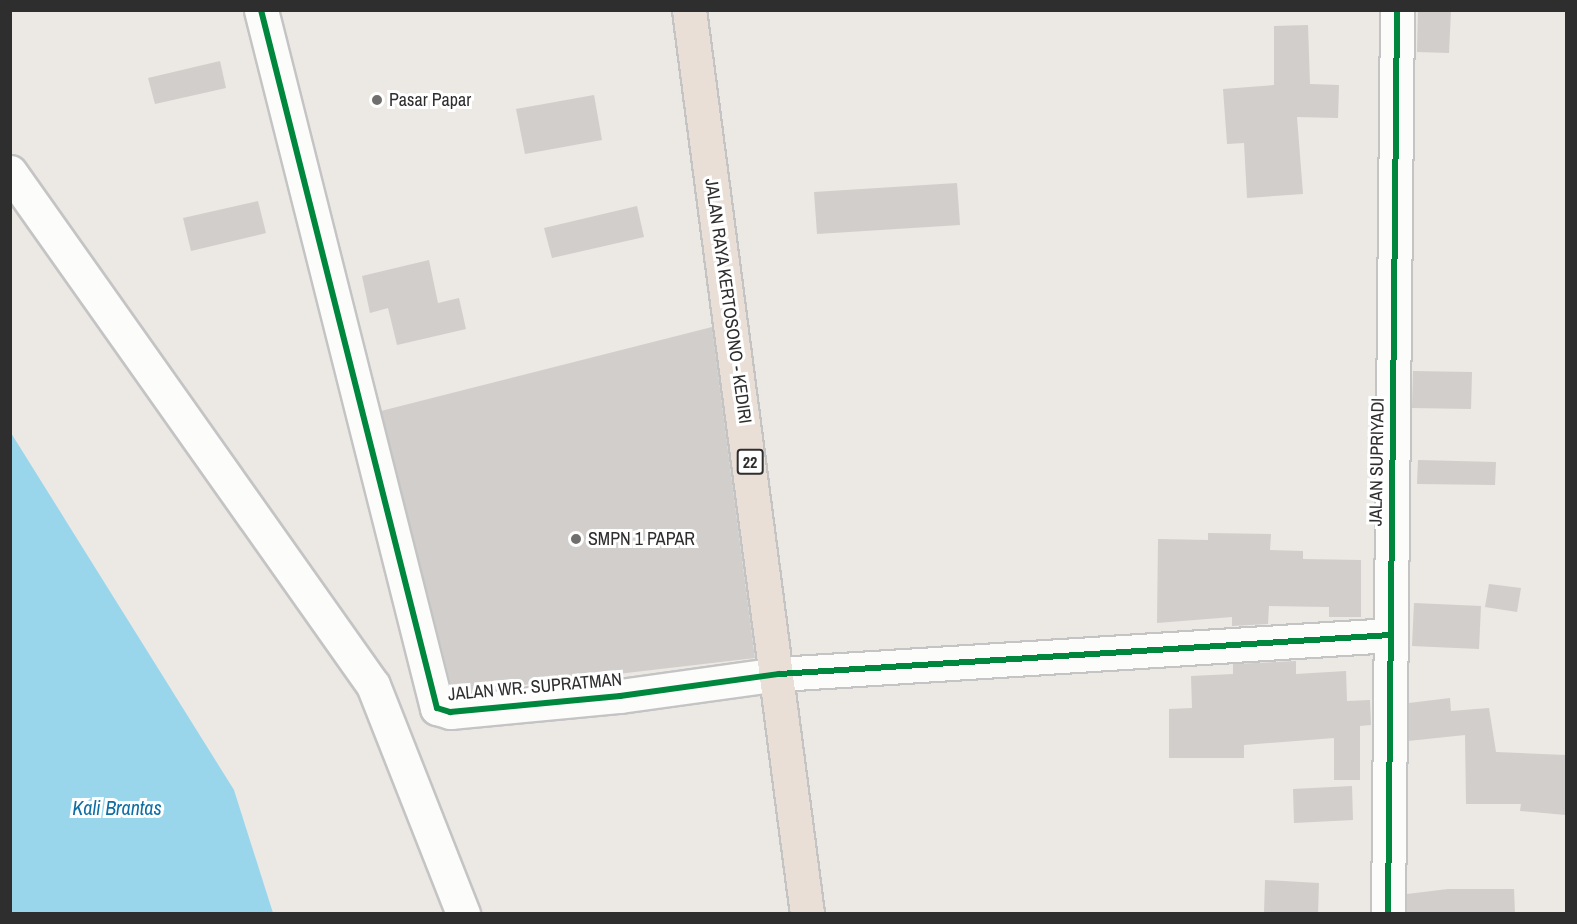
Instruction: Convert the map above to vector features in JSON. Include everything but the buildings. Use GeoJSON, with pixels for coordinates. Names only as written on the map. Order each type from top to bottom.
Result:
{"type":"FeatureCollection","features":[{"type":"Feature","properties":{"kind":"highway","name":"JALAN RAYA KERTOSONO - KEDIRI"},"geometry":{"type":"LineString","coordinates":[[689,10],[779,674],[807,914]]}},
{"type":"Feature","properties":{"kind":"street","name":"JALAN WR. SUPRATMAN"},"geometry":{"type":"LineString","coordinates":[[261,10],[437,708],[450,712],[620,696],[779,674]]}},
{"type":"Feature","properties":{"kind":"street","name":"JALAN SUPRIYADI"},"geometry":{"type":"LineString","coordinates":[[1388,914],[1397,10]]}},
{"type":"Feature","properties":{"kind":"street"},"geometry":{"type":"LineString","coordinates":[[10,172],[373,686],[463,914]]}},
{"type":"Feature","properties":{"kind":"street"},"geometry":{"type":"LineString","coordinates":[[779,674],[1390,635]]}},
{"type":"Feature","properties":{"kind":"water","name":"Kali Brantas"},"geometry":{"type":"Polygon","coordinates":[[[11,433],[234,790],[273,913],[11,913],[11,433]]]}},
{"type":"Feature","properties":{"kind":"cycle path"},"geometry":{"type":"LineString","coordinates":[[261,10],[437,708],[450,712],[620,696],[779,674],[1390,635]]}},
{"type":"Feature","properties":{"kind":"cycle path"},"geometry":{"type":"LineString","coordinates":[[1388,914],[1397,10]]}},
{"type":"Feature","properties":{"kind":"place","name":"Pasar Papar"},"geometry":{"type":"Point","coordinates":[377,100]}},
{"type":"Feature","properties":{"kind":"place","name":"SMPN 1 PAPAR"},"geometry":{"type":"Point","coordinates":[576,539]}}]}
